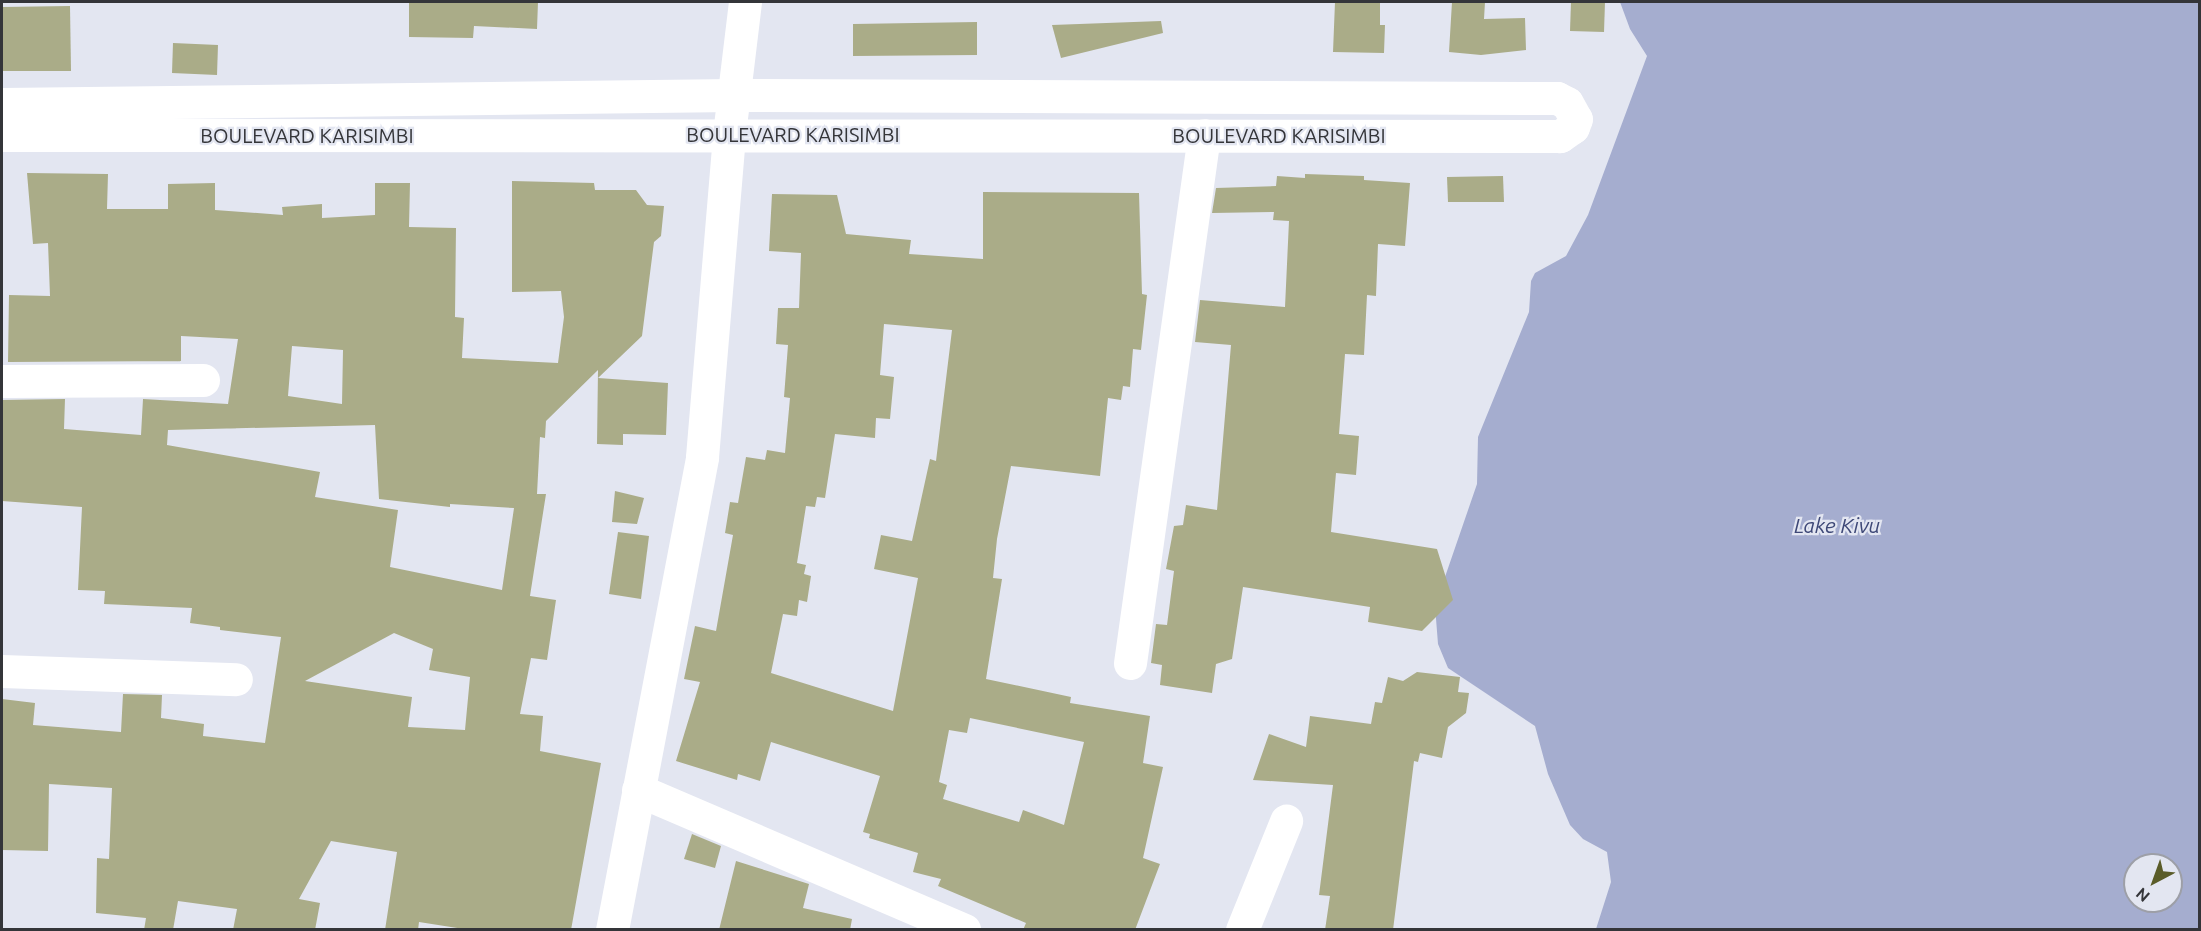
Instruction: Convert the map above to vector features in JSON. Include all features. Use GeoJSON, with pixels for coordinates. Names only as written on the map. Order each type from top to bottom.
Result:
{"type":"FeatureCollection","features":[{"type":"Feature","properties":{"kind":"street"},"geometry":{"type":"LineString","coordinates":[[612,930],[702,457],[729,134],[745,2]]}},
{"type":"Feature","properties":{"kind":"street"},"geometry":{"type":"LineString","coordinates":[[2,104],[734,95]]}},
{"type":"Feature","properties":{"kind":"street","name":"BOULEVARD KARISIMBI"},"geometry":{"type":"LineString","coordinates":[[2,135],[1560,136],[1573,127],[1576,119],[1567,103],[1557,98],[734,95]]}},
{"type":"Feature","properties":{"kind":"street"},"geometry":{"type":"LineString","coordinates":[[1130,663],[1204,135]]}},
{"type":"Feature","properties":{"kind":"street"},"geometry":{"type":"LineString","coordinates":[[2,381],[203,380]]}},
{"type":"Feature","properties":{"kind":"street"},"geometry":{"type":"LineString","coordinates":[[2,671],[236,679]]}},
{"type":"Feature","properties":{"kind":"street"},"geometry":{"type":"LineString","coordinates":[[638,790],[964,930]]}},
{"type":"Feature","properties":{"kind":"street"},"geometry":{"type":"LineString","coordinates":[[1242,930],[1286,821]]}},
{"type":"Feature","properties":{"kind":"water","name":"Lake Kivu"},"geometry":{"type":"Polygon","coordinates":[[[1620,2],[2199,2],[2199,929],[1596,929],[1611,882],[1607,852],[1583,839],[1570,825],[1548,774],[1535,726],[1448,668],[1438,644],[1435,606],[1477,484],[1478,437],[1529,312],[1531,281],[1535,273],[1566,256],[1588,215],[1647,56],[1630,29],[1620,2]]]}},
{"type":"Feature","properties":{"kind":"building"},"geometry":{"type":"Polygon","coordinates":[[[409,2],[538,2],[537,29],[474,26],[473,38],[409,37],[409,2]]]}},
{"type":"Feature","properties":{"kind":"building"},"geometry":{"type":"Polygon","coordinates":[[[1335,2],[1380,2],[1380,25],[1385,25],[1384,53],[1333,52],[1335,2]]]}},
{"type":"Feature","properties":{"kind":"building"},"geometry":{"type":"Polygon","coordinates":[[[1452,2],[1485,2],[1484,19],[1525,18],[1526,50],[1481,55],[1449,52],[1452,2]]]}},
{"type":"Feature","properties":{"kind":"building"},"geometry":{"type":"Polygon","coordinates":[[[1571,2],[1605,2],[1604,32],[1570,31],[1571,2]]]}},
{"type":"Feature","properties":{"kind":"building"},"geometry":{"type":"Polygon","coordinates":[[[70,6],[71,71],[2,71],[2,7],[70,6]]]}},
{"type":"Feature","properties":{"kind":"building"},"geometry":{"type":"Polygon","coordinates":[[[1161,21],[1163,33],[1061,58],[1052,25],[1161,21]]]}},
{"type":"Feature","properties":{"kind":"building"},"geometry":{"type":"Polygon","coordinates":[[[977,22],[977,55],[853,56],[853,24],[977,22]]]}},
{"type":"Feature","properties":{"kind":"building"},"geometry":{"type":"Polygon","coordinates":[[[173,43],[218,45],[217,75],[172,73],[173,43]]]}},
{"type":"Feature","properties":{"kind":"building"},"geometry":{"type":"Polygon","coordinates":[[[27,173],[108,174],[107,209],[168,209],[168,184],[215,183],[215,210],[283,215],[282,207],[322,204],[322,218],[375,215],[375,183],[410,183],[409,227],[456,228],[455,317],[464,318],[462,358],[558,363],[564,317],[561,291],[512,292],[512,181],[594,183],[595,190],[636,190],[647,205],[664,206],[661,236],[654,242],[642,336],[598,378],[668,383],[666,435],[623,434],[623,445],[597,444],[598,370],[546,421],[545,438],[540,437],[537,494],[546,494],[530,596],[556,600],[547,660],[531,658],[520,714],[543,716],[540,751],[601,763],[571,930],[470,930],[419,922],[418,930],[385,930],[397,852],[331,841],[299,899],[320,903],[315,930],[233,930],[237,909],[178,901],[173,930],[144,930],[146,918],[96,913],[97,858],[109,859],[112,788],[49,784],[48,851],[2,850],[2,699],[35,703],[33,725],[121,732],[123,694],[162,695],[161,718],[204,724],[203,736],[265,743],[281,637],[220,630],[220,627],[190,623],[192,608],[104,604],[105,591],[78,590],[82,507],[2,501],[2,400],[65,399],[64,429],[141,435],[143,399],[228,404],[238,339],[181,336],[181,361],[8,362],[9,295],[50,296],[48,243],[33,244],[27,173]],[[292,346],[288,396],[342,404],[343,350],[292,346]],[[375,425],[168,430],[167,445],[320,472],[315,497],[398,510],[390,567],[502,590],[514,508],[450,504],[450,507],[379,499],[375,425]],[[394,633],[305,681],[412,697],[408,727],[465,730],[470,677],[429,670],[433,649],[394,633]]]}},
{"type":"Feature","properties":{"kind":"building"},"geometry":{"type":"Polygon","coordinates":[[[1305,174],[1364,176],[1364,180],[1410,183],[1405,246],[1378,244],[1376,296],[1367,295],[1364,355],[1345,354],[1339,434],[1359,436],[1356,475],[1336,473],[1331,532],[1437,549],[1453,600],[1422,631],[1368,622],[1370,607],[1243,587],[1232,659],[1216,664],[1212,693],[1160,685],[1162,665],[1151,663],[1156,624],[1167,625],[1174,571],[1166,569],[1174,526],[1183,525],[1186,505],[1217,510],[1231,345],[1195,342],[1200,300],[1285,307],[1289,221],[1273,220],[1274,212],[1212,213],[1216,188],[1276,186],[1277,176],[1305,178],[1305,174]]]}},
{"type":"Feature","properties":{"kind":"building"},"geometry":{"type":"Polygon","coordinates":[[[1503,176],[1504,202],[1448,202],[1447,177],[1503,176]]]}},
{"type":"Feature","properties":{"kind":"building"},"geometry":{"type":"Polygon","coordinates":[[[983,192],[1139,193],[1142,294],[1147,295],[1141,350],[1133,349],[1130,387],[1123,386],[1121,400],[1108,398],[1100,476],[1011,466],[997,539],[993,578],[1002,579],[986,679],[1071,697],[1070,703],[1150,716],[1143,763],[1163,767],[1143,858],[1160,864],[1135,930],[1023,930],[1026,923],[938,886],[941,879],[913,872],[918,853],[869,838],[870,834],[863,832],[880,776],[771,742],[760,781],[738,774],[737,780],[676,761],[700,682],[684,679],[695,626],[716,631],[733,535],[725,533],[730,502],[738,503],[746,457],[765,460],[767,450],[785,453],[790,398],[784,397],[788,345],[776,344],[778,308],[799,308],[801,253],[769,251],[772,194],[837,195],[846,234],[911,240],[909,254],[983,259],[983,192]],[[884,324],[880,375],[894,377],[890,419],[876,418],[875,438],[835,434],[825,498],[817,497],[815,507],[806,506],[797,563],[806,565],[804,574],[811,576],[807,602],[799,600],[797,616],[783,614],[771,673],[893,711],[918,578],[874,569],[881,535],[912,541],[930,459],[936,461],[952,330],[884,324]],[[970,718],[967,733],[949,730],[939,782],[947,785],[943,799],[1019,822],[1023,810],[1064,825],[1084,742],[970,718]]]}},
{"type":"Feature","properties":{"kind":"building"},"geometry":{"type":"Polygon","coordinates":[[[615,491],[644,498],[637,524],[612,522],[615,491]]]}},
{"type":"Feature","properties":{"kind":"building"},"geometry":{"type":"Polygon","coordinates":[[[618,532],[649,536],[641,599],[609,594],[618,532]]]}},
{"type":"Feature","properties":{"kind":"building"},"geometry":{"type":"Polygon","coordinates":[[[1417,672],[1460,677],[1458,692],[1469,693],[1466,713],[1448,727],[1442,758],[1420,753],[1418,762],[1414,761],[1393,930],[1325,930],[1330,896],[1319,895],[1333,785],[1253,780],[1269,734],[1306,747],[1310,716],[1371,724],[1375,702],[1382,703],[1388,677],[1403,681],[1417,672]]]}},
{"type":"Feature","properties":{"kind":"building"},"geometry":{"type":"Polygon","coordinates":[[[692,834],[721,846],[715,868],[684,859],[692,834]]]}},
{"type":"Feature","properties":{"kind":"building"},"geometry":{"type":"Polygon","coordinates":[[[736,861],[809,884],[803,908],[852,919],[850,930],[719,930],[736,861]]]}}]}
